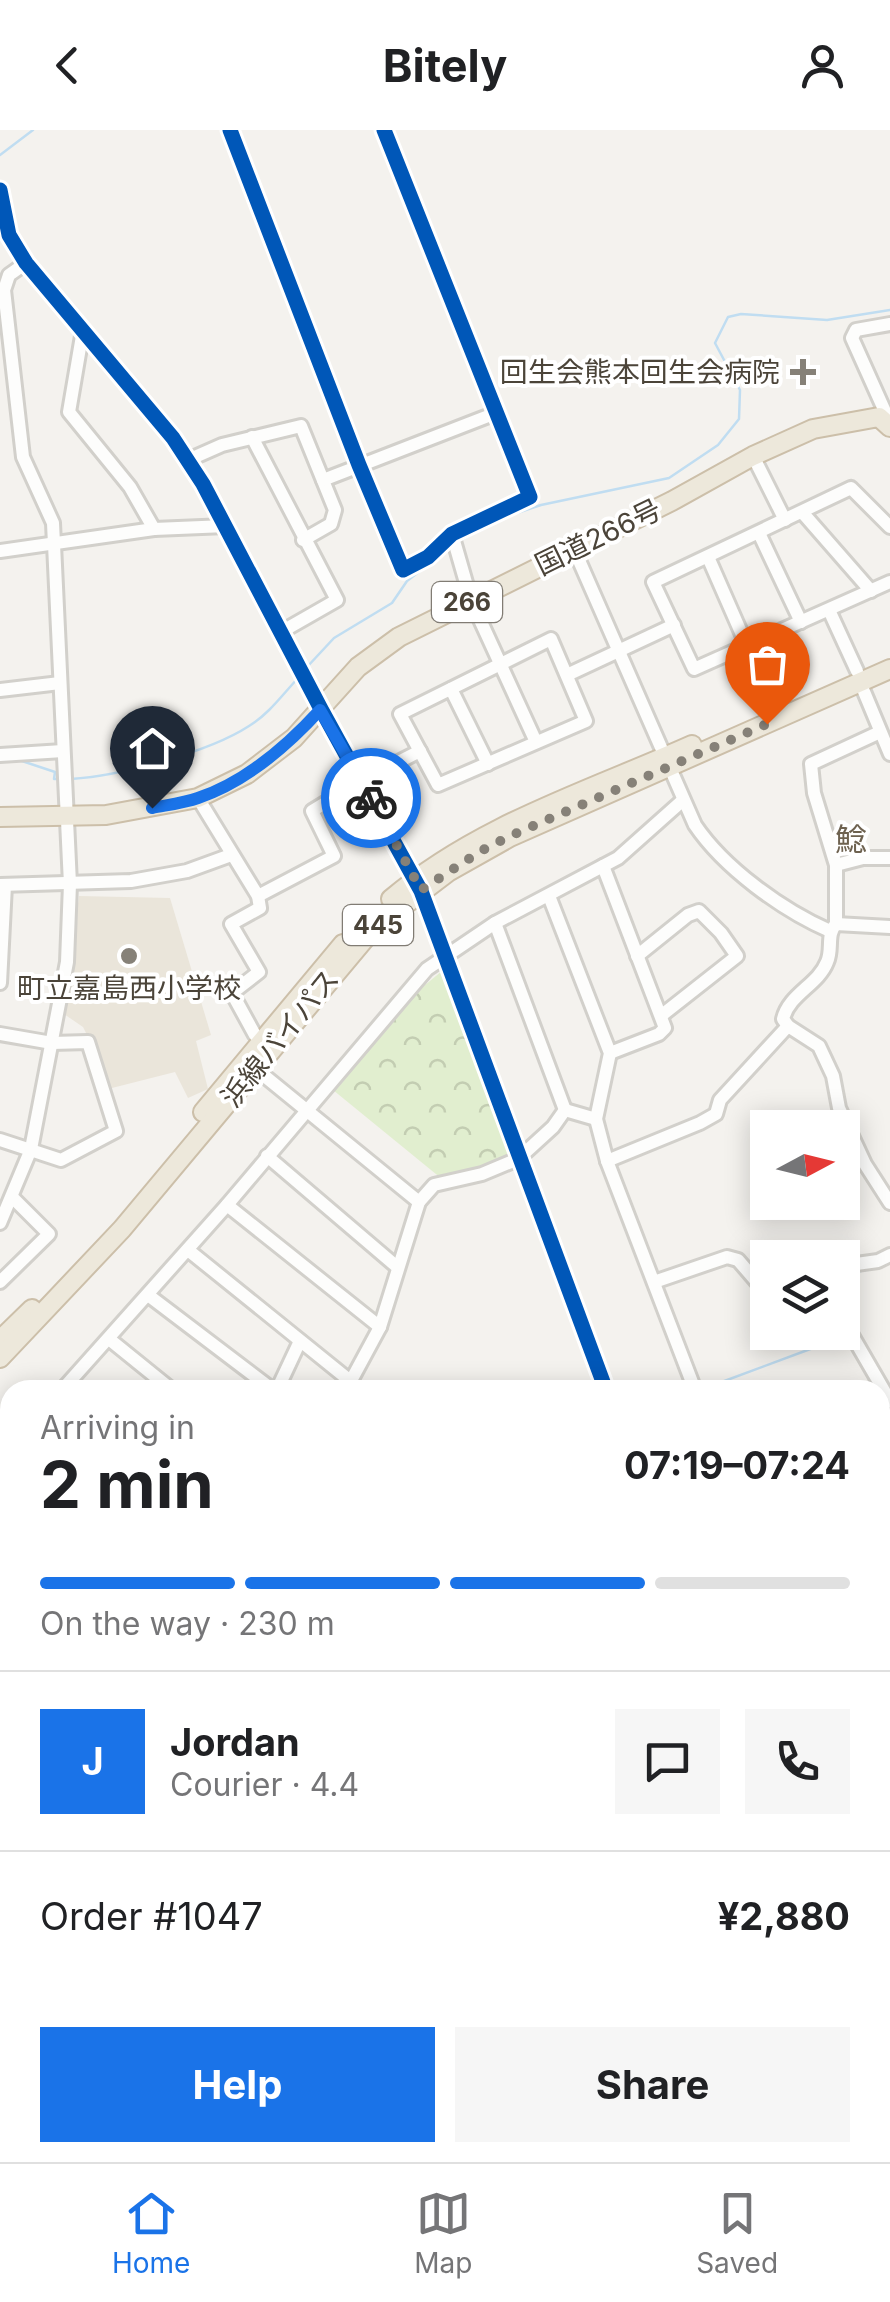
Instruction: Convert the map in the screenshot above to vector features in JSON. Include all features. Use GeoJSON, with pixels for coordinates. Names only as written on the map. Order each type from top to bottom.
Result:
{"type":"FeatureCollection","features":[{"type":"Feature","properties":{"kind":"highway","name":"国道266号"},"geometry":{"type":"LineString","coordinates":[[0,817],[106,815],[198,798],[247,774],[294,738],[358,667],[382,648],[813,428],[886,419]]}},
{"type":"Feature","properties":{"kind":"highway","name":"浜線バイパス"},"geometry":{"type":"LineString","coordinates":[[0,1358],[6,1334],[69,1274],[113,1224],[250,1064],[331,957],[366,920],[488,833],[666,763],[859,677],[890,657]]}},
{"type":"Feature","properties":{"kind":"highway","name":"浜線バイパス"},"geometry":{"type":"LineString","coordinates":[[859,677],[890,669]]}},
{"type":"Feature","properties":{"kind":"street"},"geometry":{"type":"LineString","coordinates":[[230,130],[402,570],[428,557],[452,534],[530,497],[384,130]]}},
{"type":"Feature","properties":{"kind":"street"},"geometry":{"type":"LineString","coordinates":[[0,190],[9,235],[26,264],[188,460],[418,885],[602,1380]]}},
{"type":"Feature","properties":{"kind":"street"},"geometry":{"type":"LineString","coordinates":[[0,262],[4,262],[23,457],[50,514],[55,544],[70,884],[67,962],[31,1149],[0,1222]]}},
{"type":"Feature","properties":{"kind":"street"},"geometry":{"type":"LineString","coordinates":[[4,282],[16,268],[26,264]]}},
{"type":"Feature","properties":{"kind":"street"},"geometry":{"type":"LineString","coordinates":[[886,419],[852,338],[856,330],[890,324]]}},
{"type":"Feature","properties":{"kind":"street"},"geometry":{"type":"LineString","coordinates":[[82,330],[69,412],[130,487],[154,529]]}},
{"type":"Feature","properties":{"kind":"street"},"geometry":{"type":"LineString","coordinates":[[0,392],[15,391]]}},
{"type":"Feature","properties":{"kind":"street"},"geometry":{"type":"LineString","coordinates":[[323,480],[496,413]]}},
{"type":"Feature","properties":{"kind":"street"},"geometry":{"type":"LineString","coordinates":[[188,460],[222,445],[301,426],[335,510],[331,524],[303,540]]}},
{"type":"Feature","properties":{"kind":"street"},"geometry":{"type":"LineString","coordinates":[[252,438],[337,600],[282,632]]}},
{"type":"Feature","properties":{"kind":"street"},"geometry":{"type":"LineString","coordinates":[[753,456],[785,520]]}},
{"type":"Feature","properties":{"kind":"street"},"geometry":{"type":"LineString","coordinates":[[890,526],[852,488],[654,582],[694,669],[890,582]]}},
{"type":"Feature","properties":{"kind":"street"},"geometry":{"type":"LineString","coordinates":[[802,512],[870,591]]}},
{"type":"Feature","properties":{"kind":"street"},"geometry":{"type":"LineString","coordinates":[[0,551],[154,529],[226,526]]}},
{"type":"Feature","properties":{"kind":"street"},"geometry":{"type":"LineString","coordinates":[[452,534],[470,600],[536,742]]}},
{"type":"Feature","properties":{"kind":"street"},"geometry":{"type":"LineString","coordinates":[[760,534],[801,622]]}},
{"type":"Feature","properties":{"kind":"street"},"geometry":{"type":"LineString","coordinates":[[574,549],[682,801],[703,837],[788,910],[833,928],[890,927]]}},
{"type":"Feature","properties":{"kind":"street"},"geometry":{"type":"LineString","coordinates":[[708,557],[747,646]]}},
{"type":"Feature","properties":{"kind":"street"},"geometry":{"type":"LineString","coordinates":[[829,610],[886,743],[811,764],[814,793],[836,865],[833,928],[827,965],[786,1008],[783,1019],[818,1046],[832,1076],[839,1108],[865,1164],[890,1203]]}},
{"type":"Feature","properties":{"kind":"street"},"geometry":{"type":"LineString","coordinates":[[566,676],[674,625]]}},
{"type":"Feature","properties":{"kind":"street"},"geometry":{"type":"LineString","coordinates":[[551,639],[586,720],[438,785],[400,714],[500,664],[551,639]]}},
{"type":"Feature","properties":{"kind":"street"},"geometry":{"type":"LineString","coordinates":[[0,690],[60,683]]}},
{"type":"Feature","properties":{"kind":"street"},"geometry":{"type":"LineString","coordinates":[[450,689],[488,764]]}},
{"type":"Feature","properties":{"kind":"street"},"geometry":{"type":"LineString","coordinates":[[0,755],[64,751]]}},
{"type":"Feature","properties":{"kind":"street"},"geometry":{"type":"LineString","coordinates":[[258,896],[334,856],[312,811],[420,751]]}},
{"type":"Feature","properties":{"kind":"street"},"geometry":{"type":"LineString","coordinates":[[198,798],[258,896],[260,908],[231,924],[259,972],[232,993],[255,1034]]}},
{"type":"Feature","properties":{"kind":"street"},"geometry":{"type":"LineString","coordinates":[[76,1380],[426,969],[495,923],[618,858],[682,801]]}},
{"type":"Feature","properties":{"kind":"street"},"geometry":{"type":"LineString","coordinates":[[0,983],[2,885],[130,881],[187,872],[231,855]]}},
{"type":"Feature","properties":{"kind":"street"},"geometry":{"type":"LineString","coordinates":[[836,865],[863,858],[890,858]]}},
{"type":"Feature","properties":{"kind":"street"},"geometry":{"type":"LineString","coordinates":[[603,866],[665,1028],[660,1034],[610,1053]]}},
{"type":"Feature","properties":{"kind":"street"},"geometry":{"type":"LineString","coordinates":[[549,896],[610,1053],[596,1119],[607,1161],[691,1380]]}},
{"type":"Feature","properties":{"kind":"street"},"geometry":{"type":"LineString","coordinates":[[637,956],[698,911],[737,956],[662,1016]]}},
{"type":"Feature","properties":{"kind":"street"},"geometry":{"type":"LineString","coordinates":[[495,923],[565,1110]]}},
{"type":"Feature","properties":{"kind":"street"},"geometry":{"type":"LineString","coordinates":[[607,1161],[716,1114],[720,1100],[788,1026]]}},
{"type":"Feature","properties":{"kind":"street"},"geometry":{"type":"LineString","coordinates":[[0,1034],[52,1043],[88,1042],[116,1131],[61,1160],[0,1140]]}},
{"type":"Feature","properties":{"kind":"street"},"geometry":{"type":"LineString","coordinates":[[250,1064],[418,1202]]}},
{"type":"Feature","properties":{"kind":"street"},"geometry":{"type":"LineString","coordinates":[[565,1110],[596,1119]]}},
{"type":"Feature","properties":{"kind":"street"},"geometry":{"type":"LineString","coordinates":[[351,1380],[380,1327],[418,1202],[434,1185],[482,1174],[518,1159],[554,1127],[565,1110]]}},
{"type":"Feature","properties":{"kind":"street"},"geometry":{"type":"LineString","coordinates":[[267,1156],[396,1266]]}},
{"type":"Feature","properties":{"kind":"street"},"geometry":{"type":"LineString","coordinates":[[0,1282],[49,1234],[12,1198]]}},
{"type":"Feature","properties":{"kind":"street"},"geometry":{"type":"LineString","coordinates":[[226,1205],[380,1327]]}},
{"type":"Feature","properties":{"kind":"street"},"geometry":{"type":"LineString","coordinates":[[188,1250],[343,1380]]}},
{"type":"Feature","properties":{"kind":"street"},"geometry":{"type":"LineString","coordinates":[[860,1263],[890,1255]]}},
{"type":"Feature","properties":{"kind":"street"},"geometry":{"type":"LineString","coordinates":[[654,1282],[726,1257],[738,1260],[750,1274]]}},
{"type":"Feature","properties":{"kind":"street"},"geometry":{"type":"LineString","coordinates":[[148,1295],[262,1380]]}},
{"type":"Feature","properties":{"kind":"street"},"geometry":{"type":"LineString","coordinates":[[109,1339],[160,1380]]}},
{"type":"Feature","properties":{"kind":"street"},"geometry":{"type":"LineString","coordinates":[[280,1380],[300,1341]]}},
{"type":"Feature","properties":{"kind":"street"},"geometry":{"type":"LineString","coordinates":[[860,1350],[877,1380]]}},
{"type":"Feature","properties":{"kind":"shaded area","name":"町立嘉島西小学校"},"geometry":{"type":"Polygon","coordinates":[[[79,896],[170,898],[211,1035],[196,1041],[208,1089],[188,1098],[175,1072],[108,1089],[83,1027],[64,1014],[79,896]]]}},
{"type":"Feature","properties":{"kind":"green space"},"geometry":{"type":"Polygon","coordinates":[[[442,971],[510,1158],[481,1171],[442,1179],[333,1090],[413,995],[442,971]]]}},
{"type":"Feature","properties":{"kind":"waterway"},"geometry":{"type":"LineString","coordinates":[[0,155],[33,130]]}},
{"type":"Feature","properties":{"kind":"waterway"},"geometry":{"type":"LineString","coordinates":[[459,541],[541,505],[669,478],[718,445],[739,419],[740,390],[715,343],[728,317],[741,314],[827,320],[890,310]]}},
{"type":"Feature","properties":{"kind":"waterway"},"geometry":{"type":"LineString","coordinates":[[307,667],[334,638],[392,603],[407,581],[429,564]]}},
{"type":"Feature","properties":{"kind":"waterway"},"geometry":{"type":"LineString","coordinates":[[71,779],[163,761],[232,736],[263,716],[299,677]]}},
{"type":"Feature","properties":{"kind":"waterway"},"geometry":{"type":"LineString","coordinates":[[22,761],[55,772],[54,779],[58,779]]}},
{"type":"Feature","properties":{"kind":"waterway"},"geometry":{"type":"LineString","coordinates":[[860,1271],[875,1268]]}},
{"type":"Feature","properties":{"kind":"waterway"},"geometry":{"type":"LineString","coordinates":[[727,1380],[808,1350]]}},
{"type":"Feature","properties":{"kind":"cycle path"},"geometry":{"type":"LineString","coordinates":[[230,130],[403,570],[428,557],[452,534],[530,497],[384,130]]}},
{"type":"Feature","properties":{"kind":"cycle path"},"geometry":{"type":"LineString","coordinates":[[0,190],[9,235],[26,263],[173,438],[203,484],[421,891],[602,1380]]}},
{"type":"Feature","properties":{"kind":"way so far"},"geometry":{"type":"LineString","coordinates":[[371,798],[421,890],[510,836],[767,724]]}},
{"type":"Feature","properties":{"kind":"place","name":"回生会熊本回生会病院"},"geometry":{"type":"Point","coordinates":[803,372]}},
{"type":"Feature","properties":{"kind":"place","name":"町立嘉島西小学校"},"geometry":{"type":"Point","coordinates":[129,956]}},
{"type":"Feature","properties":{"kind":"district","name":"鯰"},"geometry":{"type":"Point","coordinates":[851,840]}},
{"type":"Feature","properties":{"kind":"route"},"geometry":{"type":"LineString","coordinates":[[152,808],[198,798],[247,774],[294,738],[320,710],[371,798]]}}]}
